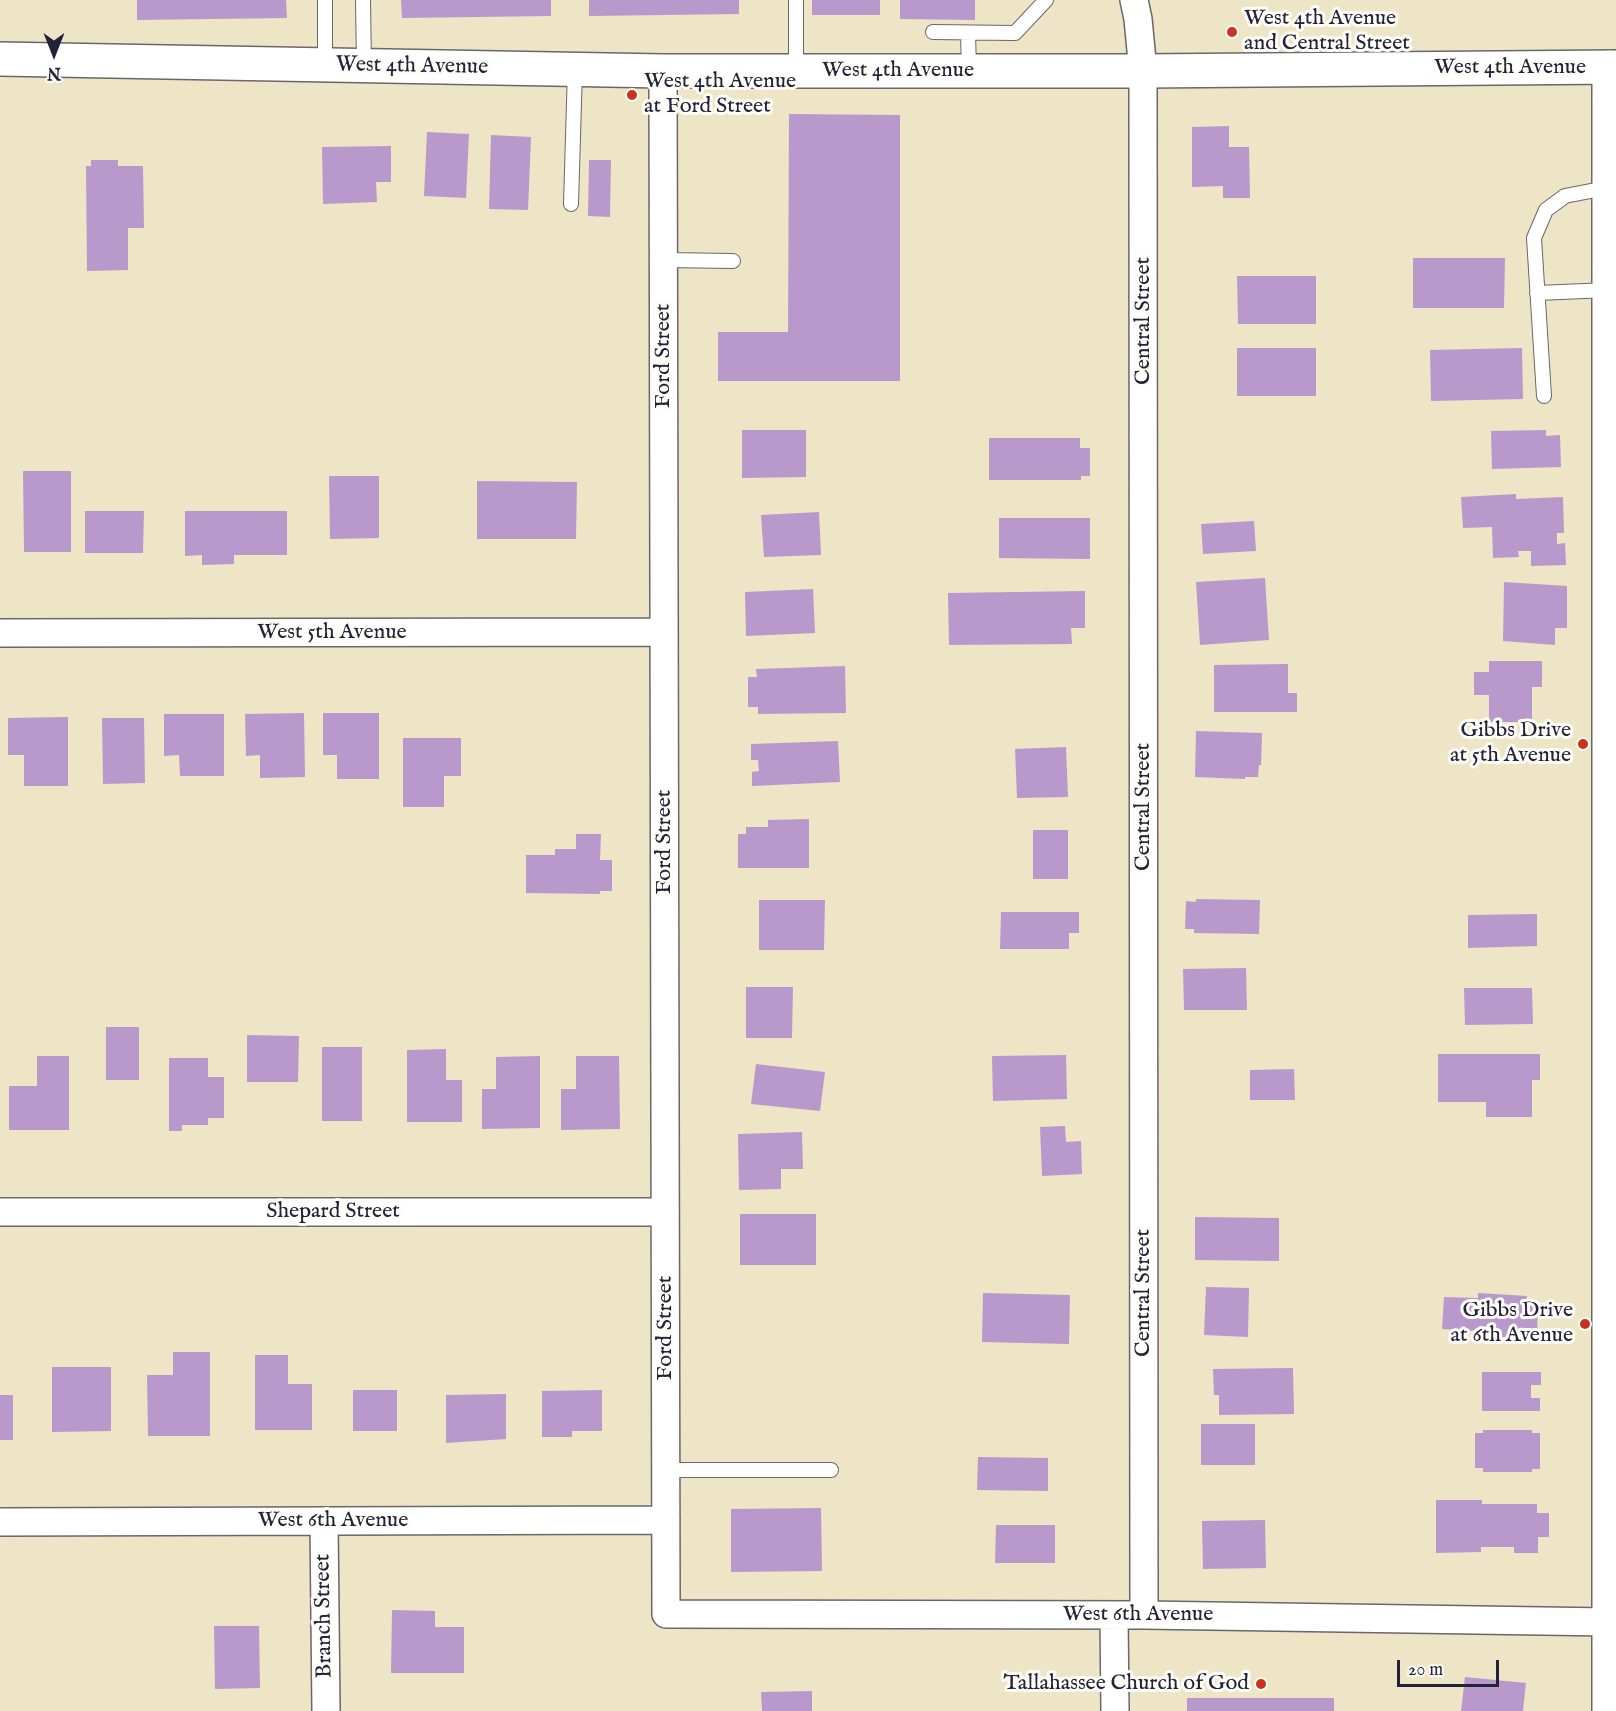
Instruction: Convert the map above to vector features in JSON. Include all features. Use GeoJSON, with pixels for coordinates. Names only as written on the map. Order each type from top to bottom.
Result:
{"type":"FeatureCollection","features":[{"type":"Feature","properties":{"kind":"street","name":"Central Street"},"geometry":{"type":"LineString","coordinates":[[1134,0],[1143,71],[1144,1615]]}},
{"type":"Feature","properties":{"kind":"street","name":"West 4th Avenue"},"geometry":{"type":"LineString","coordinates":[[0,59],[663,71],[1143,71],[1613,67]]}},
{"type":"Feature","properties":{"kind":"street"},"geometry":{"type":"LineString","coordinates":[[1609,1711],[1613,1321],[1611,271],[1613,67]]}},
{"type":"Feature","properties":{"kind":"street","name":"Ford Street"},"geometry":{"type":"LineString","coordinates":[[663,71],[666,1614]]}},
{"type":"Feature","properties":{"kind":"street","name":"West 5th Avenue"},"geometry":{"type":"LineString","coordinates":[[0,633],[664,632]]}},
{"type":"Feature","properties":{"kind":"street","name":"Shepard Street"},"geometry":{"type":"LineString","coordinates":[[0,1212],[665,1212]]}},
{"type":"Feature","properties":{"kind":"street","name":"West 6th Avenue"},"geometry":{"type":"LineString","coordinates":[[0,1522],[666,1520]]}},
{"type":"Feature","properties":{"kind":"street","name":"Branch Street"},"geometry":{"type":"LineString","coordinates":[[324,1521],[326,1711]]}},
{"type":"Feature","properties":{"kind":"street","name":"West 6th Avenue"},"geometry":{"type":"LineString","coordinates":[[666,1614],[1144,1615],[1609,1622]]}},
{"type":"Feature","properties":{"kind":"street"},"geometry":{"type":"LineString","coordinates":[[1114,1615],[1115,1711]]}},
{"type":"Feature","properties":{"kind":"lane"},"geometry":{"type":"LineString","coordinates":[[325,0],[325,65]]}},
{"type":"Feature","properties":{"kind":"lane"},"geometry":{"type":"LineString","coordinates":[[363,0],[364,66]]}},
{"type":"Feature","properties":{"kind":"lane"},"geometry":{"type":"LineString","coordinates":[[796,0],[796,71]]}},
{"type":"Feature","properties":{"kind":"lane"},"geometry":{"type":"LineString","coordinates":[[933,32],[1015,33],[1046,0]]}},
{"type":"Feature","properties":{"kind":"lane"},"geometry":{"type":"LineString","coordinates":[[968,33],[969,70]]}},
{"type":"Feature","properties":{"kind":"lane"},"geometry":{"type":"LineString","coordinates":[[571,204],[574,69]]}},
{"type":"Feature","properties":{"kind":"lane"},"geometry":{"type":"LineString","coordinates":[[1544,396],[1533,238],[1546,210],[1565,196],[1613,187]]}},
{"type":"Feature","properties":{"kind":"lane"},"geometry":{"type":"LineString","coordinates":[[664,260],[733,261]]}},
{"type":"Feature","properties":{"kind":"lane"},"geometry":{"type":"LineString","coordinates":[[1537,293],[1611,271]]}},
{"type":"Feature","properties":{"kind":"lane"},"geometry":{"type":"LineString","coordinates":[[666,1470],[831,1470]]}},
{"type":"Feature","properties":{"kind":"building"},"geometry":{"type":"Polygon","coordinates":[[[137,0],[286,0],[287,18],[137,20],[137,0]]]}},
{"type":"Feature","properties":{"kind":"building"},"geometry":{"type":"Polygon","coordinates":[[[401,0],[551,0],[551,16],[402,18],[401,0]]]}},
{"type":"Feature","properties":{"kind":"building"},"geometry":{"type":"Polygon","coordinates":[[[589,0],[739,0],[739,14],[589,16],[589,0]]]}},
{"type":"Feature","properties":{"kind":"building"},"geometry":{"type":"Polygon","coordinates":[[[812,0],[880,0],[880,15],[812,15],[812,0]]]}},
{"type":"Feature","properties":{"kind":"building"},"geometry":{"type":"Polygon","coordinates":[[[900,0],[975,0],[975,20],[900,19],[900,0]]]}},
{"type":"Feature","properties":{"kind":"building"},"geometry":{"type":"Polygon","coordinates":[[[789,114],[900,115],[900,381],[718,381],[718,332],[788,332],[789,114]]]}},
{"type":"Feature","properties":{"kind":"building"},"geometry":{"type":"Polygon","coordinates":[[[1229,126],[1229,147],[1249,147],[1250,198],[1223,198],[1223,186],[1192,187],[1192,127],[1229,126]]]}},
{"type":"Feature","properties":{"kind":"building"},"geometry":{"type":"Polygon","coordinates":[[[427,132],[469,134],[466,198],[424,196],[427,132]]]}},
{"type":"Feature","properties":{"kind":"building"},"geometry":{"type":"Polygon","coordinates":[[[491,135],[531,137],[528,210],[489,209],[491,135]]]}},
{"type":"Feature","properties":{"kind":"building"},"geometry":{"type":"Polygon","coordinates":[[[391,146],[391,182],[376,182],[377,202],[323,204],[322,147],[391,146]]]}},
{"type":"Feature","properties":{"kind":"building"},"geometry":{"type":"Polygon","coordinates":[[[91,160],[118,160],[118,166],[143,166],[144,228],[128,228],[128,270],[87,271],[86,166],[91,166],[91,160]]]}},
{"type":"Feature","properties":{"kind":"building"},"geometry":{"type":"Polygon","coordinates":[[[589,160],[611,160],[610,217],[588,216],[589,160]]]}},
{"type":"Feature","properties":{"kind":"building"},"geometry":{"type":"Polygon","coordinates":[[[1413,258],[1505,258],[1504,308],[1413,308],[1413,258]]]}},
{"type":"Feature","properties":{"kind":"building"},"geometry":{"type":"Polygon","coordinates":[[[1237,276],[1316,276],[1316,324],[1238,324],[1237,276]]]}},
{"type":"Feature","properties":{"kind":"building"},"geometry":{"type":"Polygon","coordinates":[[[1237,348],[1316,348],[1316,396],[1237,396],[1237,348]]]}},
{"type":"Feature","properties":{"kind":"building"},"geometry":{"type":"Polygon","coordinates":[[[1522,348],[1523,399],[1431,401],[1430,350],[1522,348]]]}},
{"type":"Feature","properties":{"kind":"building"},"geometry":{"type":"Polygon","coordinates":[[[742,430],[806,430],[806,477],[742,478],[742,430]]]}},
{"type":"Feature","properties":{"kind":"building"},"geometry":{"type":"Polygon","coordinates":[[[1546,430],[1546,436],[1560,435],[1561,467],[1492,469],[1491,431],[1546,430]]]}},
{"type":"Feature","properties":{"kind":"building"},"geometry":{"type":"Polygon","coordinates":[[[989,438],[1080,438],[1080,448],[1090,448],[1090,476],[1081,476],[1081,480],[989,480],[989,438]]]}},
{"type":"Feature","properties":{"kind":"building"},"geometry":{"type":"Polygon","coordinates":[[[23,471],[71,471],[71,552],[24,552],[23,471]]]}},
{"type":"Feature","properties":{"kind":"building"},"geometry":{"type":"Polygon","coordinates":[[[329,476],[379,476],[379,538],[330,539],[329,476]]]}},
{"type":"Feature","properties":{"kind":"building"},"geometry":{"type":"Polygon","coordinates":[[[477,481],[577,482],[576,539],[477,539],[477,481]]]}},
{"type":"Feature","properties":{"kind":"building"},"geometry":{"type":"Polygon","coordinates":[[[1516,494],[1516,499],[1563,497],[1564,533],[1557,533],[1557,544],[1565,543],[1566,565],[1531,566],[1531,551],[1518,551],[1519,557],[1493,558],[1492,527],[1463,528],[1461,497],[1516,494]]]}},
{"type":"Feature","properties":{"kind":"building"},"geometry":{"type":"Polygon","coordinates":[[[85,511],[144,511],[143,553],[85,553],[85,511]]]}},
{"type":"Feature","properties":{"kind":"building"},"geometry":{"type":"Polygon","coordinates":[[[185,511],[287,511],[287,555],[234,555],[234,564],[202,565],[202,555],[185,556],[185,511]]]}},
{"type":"Feature","properties":{"kind":"building"},"geometry":{"type":"Polygon","coordinates":[[[819,512],[821,555],[764,557],[761,515],[819,512]]]}},
{"type":"Feature","properties":{"kind":"building"},"geometry":{"type":"Polygon","coordinates":[[[999,518],[1090,518],[1090,559],[999,558],[999,518]]]}},
{"type":"Feature","properties":{"kind":"building"},"geometry":{"type":"Polygon","coordinates":[[[1254,521],[1256,551],[1203,554],[1201,524],[1254,521]]]}},
{"type":"Feature","properties":{"kind":"building"},"geometry":{"type":"Polygon","coordinates":[[[1265,578],[1269,640],[1200,645],[1196,582],[1265,578]]]}},
{"type":"Feature","properties":{"kind":"building"},"geometry":{"type":"Polygon","coordinates":[[[1504,582],[1567,586],[1567,628],[1555,628],[1555,645],[1503,641],[1504,582]]]}},
{"type":"Feature","properties":{"kind":"building"},"geometry":{"type":"Polygon","coordinates":[[[813,589],[815,633],[746,636],[745,592],[813,589]]]}},
{"type":"Feature","properties":{"kind":"building"},"geometry":{"type":"Polygon","coordinates":[[[1085,591],[1085,628],[1071,628],[1072,644],[949,645],[948,593],[1085,591]]]}},
{"type":"Feature","properties":{"kind":"building"},"geometry":{"type":"Polygon","coordinates":[[[1489,661],[1542,661],[1542,687],[1532,687],[1532,722],[1489,722],[1489,695],[1474,695],[1474,672],[1489,672],[1489,661]]]}},
{"type":"Feature","properties":{"kind":"building"},"geometry":{"type":"Polygon","coordinates":[[[1288,664],[1288,693],[1297,693],[1297,712],[1214,712],[1214,665],[1288,664]]]}},
{"type":"Feature","properties":{"kind":"building"},"geometry":{"type":"Polygon","coordinates":[[[845,666],[846,713],[758,714],[758,707],[748,707],[748,677],[757,677],[756,669],[845,666]]]}},
{"type":"Feature","properties":{"kind":"building"},"geometry":{"type":"Polygon","coordinates":[[[304,713],[305,777],[260,778],[260,755],[246,756],[245,714],[304,713]]]}},
{"type":"Feature","properties":{"kind":"building"},"geometry":{"type":"Polygon","coordinates":[[[323,713],[379,713],[379,779],[337,779],[337,755],[323,755],[323,713]]]}},
{"type":"Feature","properties":{"kind":"building"},"geometry":{"type":"Polygon","coordinates":[[[164,714],[224,714],[224,776],[180,776],[179,755],[164,756],[164,714]]]}},
{"type":"Feature","properties":{"kind":"building"},"geometry":{"type":"Polygon","coordinates":[[[68,717],[68,786],[24,786],[24,755],[8,755],[8,718],[68,717]]]}},
{"type":"Feature","properties":{"kind":"building"},"geometry":{"type":"Polygon","coordinates":[[[102,718],[144,718],[145,783],[103,784],[102,718]]]}},
{"type":"Feature","properties":{"kind":"building"},"geometry":{"type":"Polygon","coordinates":[[[1196,731],[1262,733],[1261,765],[1259,765],[1258,777],[1245,777],[1245,779],[1195,777],[1196,731]]]}},
{"type":"Feature","properties":{"kind":"building"},"geometry":{"type":"Polygon","coordinates":[[[403,738],[461,738],[461,776],[444,776],[444,807],[403,807],[403,738]]]}},
{"type":"Feature","properties":{"kind":"building"},"geometry":{"type":"Polygon","coordinates":[[[838,741],[840,782],[752,786],[752,772],[759,771],[758,760],[751,760],[751,744],[838,741]]]}},
{"type":"Feature","properties":{"kind":"building"},"geometry":{"type":"Polygon","coordinates":[[[1066,747],[1068,797],[1017,798],[1015,749],[1066,747]]]}},
{"type":"Feature","properties":{"kind":"building"},"geometry":{"type":"Polygon","coordinates":[[[809,819],[809,868],[738,868],[738,834],[746,834],[746,827],[768,827],[768,820],[809,819]]]}},
{"type":"Feature","properties":{"kind":"building"},"geometry":{"type":"Polygon","coordinates":[[[1033,830],[1068,830],[1068,879],[1033,879],[1033,830]]]}},
{"type":"Feature","properties":{"kind":"building"},"geometry":{"type":"Polygon","coordinates":[[[576,834],[601,834],[600,860],[612,860],[612,891],[600,891],[600,894],[526,893],[526,855],[555,855],[555,849],[576,849],[576,834]]]}},
{"type":"Feature","properties":{"kind":"building"},"geometry":{"type":"Polygon","coordinates":[[[1196,899],[1260,900],[1259,934],[1194,933],[1194,929],[1185,929],[1186,901],[1196,902],[1196,899]]]}},
{"type":"Feature","properties":{"kind":"building"},"geometry":{"type":"Polygon","coordinates":[[[759,900],[825,900],[824,950],[759,950],[759,900]]]}},
{"type":"Feature","properties":{"kind":"building"},"geometry":{"type":"Polygon","coordinates":[[[1001,912],[1079,912],[1079,933],[1069,933],[1069,949],[1000,949],[1001,912]]]}},
{"type":"Feature","properties":{"kind":"building"},"geometry":{"type":"Polygon","coordinates":[[[1537,914],[1537,946],[1468,948],[1468,915],[1537,914]]]}},
{"type":"Feature","properties":{"kind":"building"},"geometry":{"type":"Polygon","coordinates":[[[1246,968],[1247,1010],[1184,1010],[1183,969],[1246,968]]]}},
{"type":"Feature","properties":{"kind":"building"},"geometry":{"type":"Polygon","coordinates":[[[746,987],[793,987],[792,1038],[746,1038],[746,987]]]}},
{"type":"Feature","properties":{"kind":"building"},"geometry":{"type":"Polygon","coordinates":[[[1464,988],[1532,988],[1533,1024],[1465,1025],[1464,988]]]}},
{"type":"Feature","properties":{"kind":"building"},"geometry":{"type":"Polygon","coordinates":[[[106,1027],[139,1027],[139,1080],[106,1080],[106,1027]]]}},
{"type":"Feature","properties":{"kind":"building"},"geometry":{"type":"Polygon","coordinates":[[[247,1035],[299,1036],[298,1082],[247,1082],[247,1035]]]}},
{"type":"Feature","properties":{"kind":"building"},"geometry":{"type":"Polygon","coordinates":[[[322,1047],[362,1047],[362,1121],[322,1121],[322,1047]]]}},
{"type":"Feature","properties":{"kind":"building"},"geometry":{"type":"Polygon","coordinates":[[[446,1049],[446,1080],[462,1080],[462,1122],[407,1122],[407,1050],[446,1049]]]}},
{"type":"Feature","properties":{"kind":"building"},"geometry":{"type":"Polygon","coordinates":[[[1438,1054],[1540,1054],[1540,1080],[1532,1080],[1532,1117],[1486,1117],[1486,1102],[1438,1102],[1438,1054]]]}},
{"type":"Feature","properties":{"kind":"building"},"geometry":{"type":"Polygon","coordinates":[[[1066,1055],[1067,1099],[993,1101],[992,1056],[1066,1055]]]}},
{"type":"Feature","properties":{"kind":"building"},"geometry":{"type":"Polygon","coordinates":[[[37,1056],[69,1056],[69,1130],[9,1130],[9,1086],[37,1086],[37,1056]]]}},
{"type":"Feature","properties":{"kind":"building"},"geometry":{"type":"Polygon","coordinates":[[[540,1056],[540,1128],[482,1129],[482,1089],[496,1089],[496,1057],[540,1056]]]}},
{"type":"Feature","properties":{"kind":"building"},"geometry":{"type":"Polygon","coordinates":[[[576,1056],[619,1056],[620,1129],[561,1130],[561,1089],[576,1089],[576,1056]]]}},
{"type":"Feature","properties":{"kind":"building"},"geometry":{"type":"Polygon","coordinates":[[[169,1058],[208,1058],[208,1077],[224,1077],[224,1118],[208,1118],[208,1125],[182,1125],[182,1131],[169,1131],[169,1058]]]}},
{"type":"Feature","properties":{"kind":"building"},"geometry":{"type":"Polygon","coordinates":[[[756,1064],[825,1072],[820,1111],[751,1104],[756,1064]]]}},
{"type":"Feature","properties":{"kind":"building"},"geometry":{"type":"Polygon","coordinates":[[[1294,1069],[1295,1100],[1250,1100],[1250,1070],[1294,1069]]]}},
{"type":"Feature","properties":{"kind":"building"},"geometry":{"type":"Polygon","coordinates":[[[1065,1126],[1066,1142],[1081,1141],[1082,1174],[1042,1176],[1040,1127],[1065,1126]]]}},
{"type":"Feature","properties":{"kind":"building"},"geometry":{"type":"Polygon","coordinates":[[[802,1132],[803,1169],[781,1169],[781,1189],[739,1190],[738,1134],[802,1132]]]}},
{"type":"Feature","properties":{"kind":"building"},"geometry":{"type":"Polygon","coordinates":[[[740,1214],[816,1214],[816,1265],[740,1265],[740,1214]]]}},
{"type":"Feature","properties":{"kind":"building"},"geometry":{"type":"Polygon","coordinates":[[[1195,1217],[1279,1218],[1279,1261],[1195,1260],[1195,1217]]]}},
{"type":"Feature","properties":{"kind":"building"},"geometry":{"type":"Polygon","coordinates":[[[1206,1287],[1249,1288],[1248,1337],[1204,1335],[1206,1287]]]}},
{"type":"Feature","properties":{"kind":"building"},"geometry":{"type":"Polygon","coordinates":[[[983,1293],[1070,1295],[1069,1344],[982,1342],[983,1293]]]}},
{"type":"Feature","properties":{"kind":"building"},"geometry":{"type":"Polygon","coordinates":[[[1478,1293],[1527,1296],[1526,1302],[1538,1303],[1537,1334],[1524,1334],[1524,1338],[1476,1336],[1477,1331],[1442,1329],[1444,1297],[1478,1298],[1478,1293]]]}},
{"type":"Feature","properties":{"kind":"building"},"geometry":{"type":"Polygon","coordinates":[[[173,1352],[210,1352],[210,1436],[148,1436],[147,1375],[173,1375],[173,1352]]]}},
{"type":"Feature","properties":{"kind":"building"},"geometry":{"type":"Polygon","coordinates":[[[255,1355],[288,1355],[288,1384],[312,1384],[312,1430],[255,1430],[255,1355]]]}},
{"type":"Feature","properties":{"kind":"building"},"geometry":{"type":"Polygon","coordinates":[[[52,1367],[111,1367],[111,1431],[52,1432],[52,1367]]]}},
{"type":"Feature","properties":{"kind":"building"},"geometry":{"type":"Polygon","coordinates":[[[1293,1368],[1294,1414],[1219,1415],[1219,1395],[1214,1395],[1213,1369],[1293,1368]]]}},
{"type":"Feature","properties":{"kind":"building"},"geometry":{"type":"Polygon","coordinates":[[[1482,1372],[1541,1372],[1541,1385],[1531,1385],[1531,1398],[1540,1398],[1540,1411],[1482,1411],[1482,1372]]]}},
{"type":"Feature","properties":{"kind":"building"},"geometry":{"type":"Polygon","coordinates":[[[353,1390],[397,1390],[397,1431],[353,1431],[353,1390]]]}},
{"type":"Feature","properties":{"kind":"building"},"geometry":{"type":"Polygon","coordinates":[[[602,1390],[602,1431],[572,1431],[572,1437],[542,1437],[542,1391],[602,1390]]]}},
{"type":"Feature","properties":{"kind":"building"},"geometry":{"type":"Polygon","coordinates":[[[506,1394],[506,1439],[446,1443],[446,1395],[506,1394]]]}},
{"type":"Feature","properties":{"kind":"building"},"geometry":{"type":"Polygon","coordinates":[[[0,1395],[13,1395],[13,1440],[0,1440],[0,1395]]]}},
{"type":"Feature","properties":{"kind":"building"},"geometry":{"type":"Polygon","coordinates":[[[1201,1424],[1255,1424],[1255,1465],[1201,1465],[1201,1424]]]}},
{"type":"Feature","properties":{"kind":"building"},"geometry":{"type":"Polygon","coordinates":[[[1483,1430],[1532,1430],[1532,1433],[1540,1433],[1540,1469],[1532,1469],[1532,1472],[1483,1472],[1483,1468],[1475,1468],[1475,1433],[1483,1433],[1483,1430]]]}},
{"type":"Feature","properties":{"kind":"building"},"geometry":{"type":"Polygon","coordinates":[[[978,1457],[1048,1458],[1048,1491],[977,1490],[978,1457]]]}},
{"type":"Feature","properties":{"kind":"building"},"geometry":{"type":"Polygon","coordinates":[[[1436,1500],[1482,1500],[1482,1504],[1537,1504],[1537,1513],[1549,1513],[1549,1537],[1538,1537],[1538,1553],[1514,1553],[1514,1547],[1481,1547],[1481,1552],[1436,1553],[1436,1500]]]}},
{"type":"Feature","properties":{"kind":"building"},"geometry":{"type":"Polygon","coordinates":[[[821,1508],[822,1571],[731,1572],[731,1509],[821,1508]]]}},
{"type":"Feature","properties":{"kind":"building"},"geometry":{"type":"Polygon","coordinates":[[[1265,1520],[1266,1568],[1203,1569],[1202,1521],[1265,1520]]]}},
{"type":"Feature","properties":{"kind":"building"},"geometry":{"type":"Polygon","coordinates":[[[996,1525],[1055,1525],[1055,1563],[995,1563],[996,1525]]]}},
{"type":"Feature","properties":{"kind":"building"},"geometry":{"type":"Polygon","coordinates":[[[392,1610],[435,1611],[435,1627],[464,1627],[464,1673],[391,1673],[392,1610]]]}},
{"type":"Feature","properties":{"kind":"building"},"geometry":{"type":"Polygon","coordinates":[[[214,1626],[259,1626],[260,1688],[215,1689],[214,1626]]]}},
{"type":"Feature","properties":{"kind":"building"},"geometry":{"type":"Polygon","coordinates":[[[1465,1677],[1526,1683],[1523,1711],[1461,1711],[1465,1677]]]}},
{"type":"Feature","properties":{"kind":"building"},"geometry":{"type":"Polygon","coordinates":[[[812,1691],[812,1711],[762,1711],[761,1692],[812,1691]]]}},
{"type":"Feature","properties":{"kind":"building"},"geometry":{"type":"Polygon","coordinates":[[[1187,1698],[1334,1698],[1334,1711],[1187,1711],[1187,1698]]]}},
{"type":"Feature","properties":{"kind":"place","name":"West 4th Avenue and Central Street"},"geometry":{"type":"Point","coordinates":[1232,32]}},
{"type":"Feature","properties":{"kind":"place","name":"West 4th Avenue at Ford Street"},"geometry":{"type":"Point","coordinates":[632,95]}},
{"type":"Feature","properties":{"kind":"place","name":"Gibbs Drive at 5th Avenue"},"geometry":{"type":"Point","coordinates":[1583,744]}},
{"type":"Feature","properties":{"kind":"place","name":"Gibbs Drive at 6th Avenue"},"geometry":{"type":"Point","coordinates":[1585,1324]}},
{"type":"Feature","properties":{"kind":"place","name":"Tallahassee Church of God"},"geometry":{"type":"Point","coordinates":[1261,1684]}}]}
